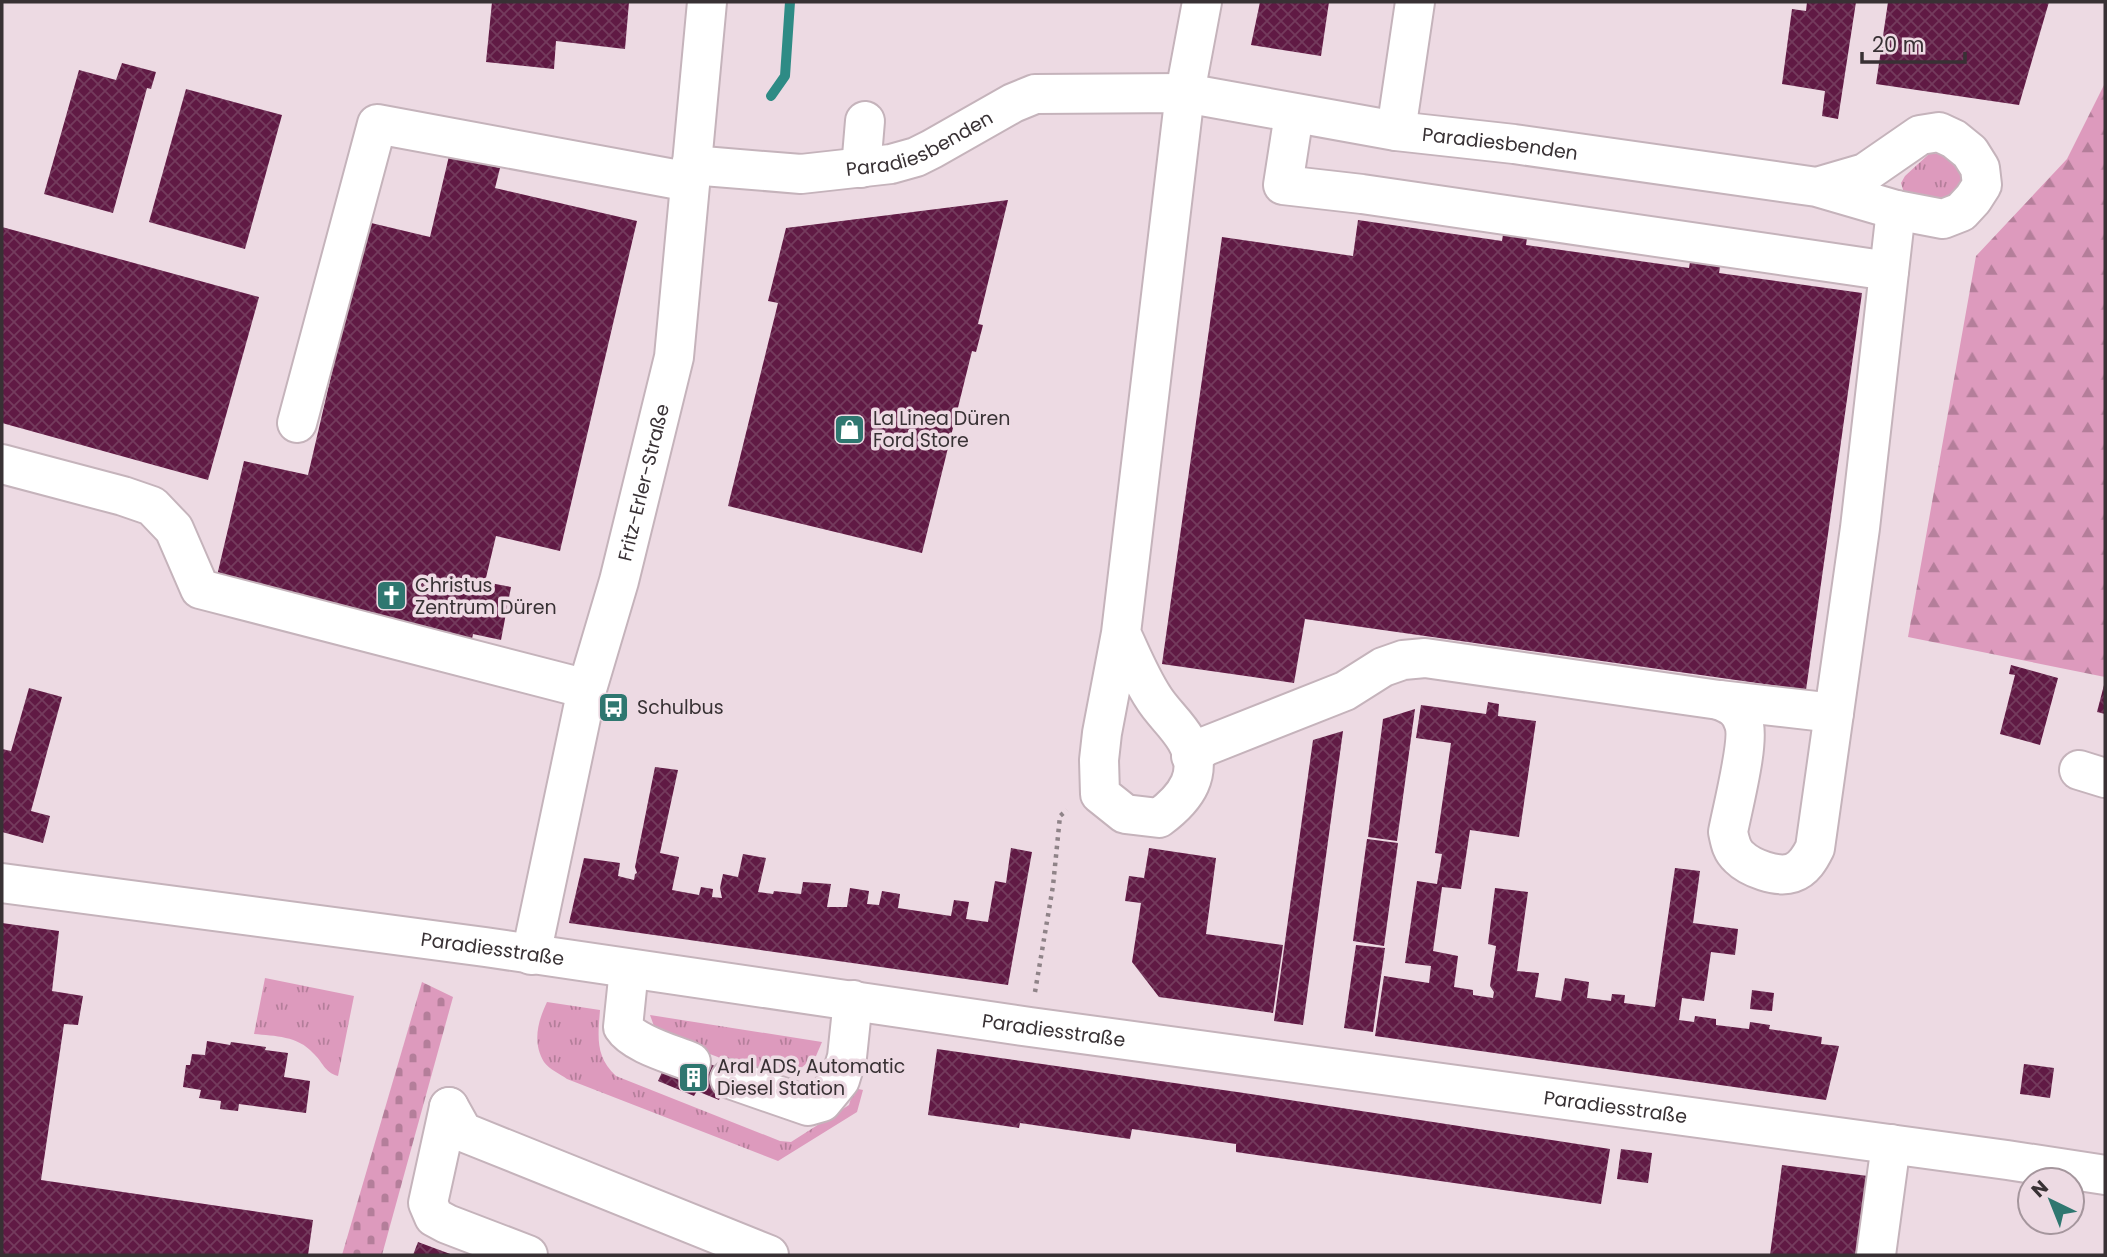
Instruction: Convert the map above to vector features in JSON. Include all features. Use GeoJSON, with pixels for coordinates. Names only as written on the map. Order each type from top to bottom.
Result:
{"type":"FeatureCollection","features":[{"type":"Feature","properties":{"kind":"street","name":"Fritz-Erler-Straße"},"geometry":{"type":"LineString","coordinates":[[531,955],[587,690],[619,581],[674,357],[707,2]]}},
{"type":"Feature","properties":{"kind":"street"},"geometry":{"type":"LineString","coordinates":[[1121,634],[1152,696],[1187,741],[1191,756],[1194,774],[1190,783],[1180,802],[1159,818],[1125,814],[1100,794],[1099,760],[1121,634],[1185,93],[1202,2]]}},
{"type":"Feature","properties":{"kind":"street"},"geometry":{"type":"LineString","coordinates":[[1396,131],[1415,2]]}},
{"type":"Feature","properties":{"kind":"street","name":"Paradiesbenden"},"geometry":{"type":"LineString","coordinates":[[297,423],[377,124],[690,174],[801,174],[891,164],[916,157],[1013,103],[1035,94],[1185,93],[1396,131],[1514,144],[1817,187],[1896,210],[1943,219],[1961,212],[1982,185],[1980,168],[1970,152],[1954,139],[1939,132],[1920,135],[1865,173],[1817,187]]}},
{"type":"Feature","properties":{"kind":"street"},"geometry":{"type":"LineString","coordinates":[[1294,114],[1283,185],[1889,271]]}},
{"type":"Feature","properties":{"kind":"street"},"geometry":{"type":"LineString","coordinates":[[861,168],[865,121]]}},
{"type":"Feature","properties":{"kind":"street"},"geometry":{"type":"LineString","coordinates":[[1719,700],[1735,707],[1745,723],[1745,742],[1728,832],[1731,846],[1739,857],[1751,866],[1777,873],[1792,873],[1808,863],[1815,848],[1860,528],[1896,210]]}},
{"type":"Feature","properties":{"kind":"street"},"geometry":{"type":"LineString","coordinates":[[2,464],[152,506],[174,529],[200,589],[587,690]]}},
{"type":"Feature","properties":{"kind":"street"},"geometry":{"type":"LineString","coordinates":[[1191,756],[1206,746],[1345,691],[1383,667],[1403,660],[1425,657],[1719,700],[1834,713]]}},
{"type":"Feature","properties":{"kind":"street","name":"Paradiesstraße"},"geometry":{"type":"LineString","coordinates":[[2,883],[2105,1175]]}},
{"type":"Feature","properties":{"kind":"street"},"geometry":{"type":"LineString","coordinates":[[629,968],[622,1027],[636,1039],[691,1062]]}},
{"type":"Feature","properties":{"kind":"street"},"geometry":{"type":"LineString","coordinates":[[730,1079],[808,1106],[822,1102],[840,1080],[847,1057],[853,1000]]}},
{"type":"Feature","properties":{"kind":"street"},"geometry":{"type":"LineString","coordinates":[[528,1255],[434,1217],[428,1203],[449,1107],[463,1132],[769,1255]]}},
{"type":"Feature","properties":{"kind":"street"},"geometry":{"type":"LineString","coordinates":[[1876,1255],[1891,1144]]}},
{"type":"Feature","properties":{"kind":"path"},"geometry":{"type":"LineString","coordinates":[[1030,1027],[1053,886],[1060,816],[1084,796],[1099,760]]}},
{"type":"Feature","properties":{"kind":"green space"},"geometry":{"type":"Polygon","coordinates":[[[2105,83],[2105,677],[1908,637],[1976,256],[2067,159],[2105,83]]]}},
{"type":"Feature","properties":{"kind":"green space"},"geometry":{"type":"Polygon","coordinates":[[[1930,153],[1948,157],[1962,170],[1962,183],[1943,203],[1904,193],[1901,183],[1930,153]]]}},
{"type":"Feature","properties":{"kind":"green space"},"geometry":{"type":"Polygon","coordinates":[[[265,978],[354,996],[338,1076],[330,1072],[300,1043],[286,1038],[254,1034],[265,978]]]}},
{"type":"Feature","properties":{"kind":"green space"},"geometry":{"type":"Polygon","coordinates":[[[422,982],[453,997],[382,1255],[342,1255],[422,982]]]}},
{"type":"Feature","properties":{"kind":"green space"},"geometry":{"type":"Polygon","coordinates":[[[547,1002],[600,1010],[599,1046],[604,1061],[616,1076],[780,1141],[791,1142],[849,1105],[854,1088],[863,1090],[857,1112],[778,1161],[567,1079],[552,1069],[540,1054],[537,1039],[547,1002]]]}},
{"type":"Feature","properties":{"kind":"green space"},"geometry":{"type":"Polygon","coordinates":[[[650,1015],[822,1042],[816,1056],[801,1068],[792,1073],[769,1076],[667,1038],[655,1029],[650,1015]]]}},
{"type":"Feature","properties":{"kind":"building"},"geometry":{"type":"Polygon","coordinates":[[[492,2],[629,2],[625,49],[556,41],[554,69],[486,62],[492,2]]]}},
{"type":"Feature","properties":{"kind":"building"},"geometry":{"type":"Polygon","coordinates":[[[1260,2],[1329,2],[1321,56],[1251,45],[1260,2]]]}},
{"type":"Feature","properties":{"kind":"building"},"geometry":{"type":"Polygon","coordinates":[[[1807,2],[1856,2],[1838,119],[1822,116],[1825,91],[1782,84],[1792,9],[1806,11],[1807,2]]]}},
{"type":"Feature","properties":{"kind":"building"},"geometry":{"type":"Polygon","coordinates":[[[1888,2],[2049,2],[2019,105],[1876,84],[1888,2]]]}},
{"type":"Feature","properties":{"kind":"building"},"geometry":{"type":"Polygon","coordinates":[[[122,63],[156,72],[151,89],[147,88],[113,213],[44,194],[79,70],[116,80],[122,63]]]}},
{"type":"Feature","properties":{"kind":"building"},"geometry":{"type":"Polygon","coordinates":[[[186,89],[282,115],[245,249],[149,222],[186,89]]]}},
{"type":"Feature","properties":{"kind":"building"},"geometry":{"type":"Polygon","coordinates":[[[449,156],[500,168],[495,188],[637,221],[560,551],[496,536],[485,582],[511,587],[501,640],[473,634],[472,639],[216,580],[244,461],[308,475],[367,222],[430,237],[449,156]]]}},
{"type":"Feature","properties":{"kind":"building","name":"La Linea Düren Ford Store"},"geometry":{"type":"Polygon","coordinates":[[[1008,200],[978,324],[983,325],[976,352],[972,351],[922,553],[728,506],[778,303],[768,301],[786,228],[1008,200]]]}},
{"type":"Feature","properties":{"kind":"building"},"geometry":{"type":"Polygon","coordinates":[[[1358,220],[1502,241],[1504,228],[1528,231],[1526,245],[1689,268],[1691,256],[1721,260],[1719,273],[1862,293],[1806,690],[1305,619],[1294,683],[1162,664],[1222,237],[1353,256],[1358,220]]]}},
{"type":"Feature","properties":{"kind":"building"},"geometry":{"type":"Polygon","coordinates":[[[2,227],[259,297],[208,480],[2,423],[2,227]]]}},
{"type":"Feature","properties":{"kind":"building"},"geometry":{"type":"Polygon","coordinates":[[[2011,665],[2058,678],[2040,745],[2000,734],[2015,675],[2009,674],[2011,665]]]}},
{"type":"Feature","properties":{"kind":"building"},"geometry":{"type":"Polygon","coordinates":[[[2105,685],[2105,714],[2097,712],[2105,685]]]}},
{"type":"Feature","properties":{"kind":"building"},"geometry":{"type":"Polygon","coordinates":[[[29,688],[62,697],[31,811],[50,816],[43,843],[2,832],[2,749],[11,751],[29,688]]]}},
{"type":"Feature","properties":{"kind":"building"},"geometry":{"type":"Polygon","coordinates":[[[1488,702],[1499,704],[1498,716],[1536,721],[1519,837],[1470,830],[1461,889],[1442,887],[1433,951],[1458,956],[1454,987],[1473,990],[1473,995],[1493,998],[1494,992],[1490,986],[1496,946],[1488,944],[1495,888],[1528,892],[1517,971],[1539,973],[1535,997],[1561,1001],[1565,978],[1589,982],[1587,998],[1611,1001],[1612,994],[1625,995],[1624,1003],[1655,1007],[1675,868],[1700,871],[1693,923],[1738,929],[1735,955],[1711,952],[1704,1001],[1682,998],[1679,1020],[1694,1022],[1695,1016],[1716,1019],[1716,1025],[1749,1029],[1750,1022],[1770,1025],[1769,1029],[1822,1037],[1821,1044],[1839,1046],[1826,1100],[1375,1036],[1384,976],[1429,983],[1431,966],[1405,963],[1417,881],[1437,884],[1442,854],[1435,853],[1451,743],[1416,738],[1421,705],[1486,714],[1488,702]]]}},
{"type":"Feature","properties":{"kind":"building"},"geometry":{"type":"Polygon","coordinates":[[[1415,709],[1397,841],[1368,837],[1383,719],[1415,709]]]}},
{"type":"Feature","properties":{"kind":"building"},"geometry":{"type":"Polygon","coordinates":[[[1343,731],[1303,1025],[1274,1021],[1313,740],[1343,731]]]}},
{"type":"Feature","properties":{"kind":"building"},"geometry":{"type":"Polygon","coordinates":[[[655,767],[678,770],[660,853],[679,857],[672,890],[699,895],[701,887],[713,889],[712,897],[722,898],[720,888],[723,874],[738,877],[743,854],[766,858],[758,892],[801,894],[803,882],[831,884],[827,907],[847,907],[850,888],[869,891],[867,904],[879,905],[882,891],[900,894],[898,908],[951,916],[954,900],[969,902],[966,919],[988,922],[995,881],[1006,883],[1011,848],[1032,852],[1008,985],[569,923],[584,858],[620,863],[618,876],[634,880],[655,767]]]}},
{"type":"Feature","properties":{"kind":"building"},"geometry":{"type":"Polygon","coordinates":[[[1367,839],[1398,843],[1384,946],[1353,941],[1367,839]]]}},
{"type":"Feature","properties":{"kind":"building"},"geometry":{"type":"Polygon","coordinates":[[[1149,848],[1216,858],[1206,934],[1283,945],[1273,1013],[1159,997],[1132,962],[1141,903],[1125,901],[1129,876],[1144,878],[1149,848]]]}},
{"type":"Feature","properties":{"kind":"building"},"geometry":{"type":"Polygon","coordinates":[[[2,923],[59,931],[52,991],[83,996],[78,1025],[64,1024],[41,1180],[313,1220],[308,1255],[2,1255],[2,923]]]}},
{"type":"Feature","properties":{"kind":"building"},"geometry":{"type":"Polygon","coordinates":[[[1356,945],[1385,948],[1373,1032],[1344,1028],[1356,945]]]}},
{"type":"Feature","properties":{"kind":"building"},"geometry":{"type":"Polygon","coordinates":[[[1752,990],[1774,993],[1772,1011],[1750,1009],[1752,990]]]}},
{"type":"Feature","properties":{"kind":"building"},"geometry":{"type":"Polygon","coordinates":[[[207,1041],[266,1047],[265,1050],[288,1053],[284,1077],[310,1081],[306,1113],[239,1104],[238,1111],[220,1109],[221,1101],[199,1098],[201,1090],[183,1087],[186,1065],[190,1065],[192,1054],[205,1055],[207,1041]]]}},
{"type":"Feature","properties":{"kind":"building"},"geometry":{"type":"Polygon","coordinates":[[[937,1049],[1610,1149],[1601,1204],[1236,1152],[1236,1144],[1132,1129],[1130,1139],[1020,1123],[1019,1128],[928,1115],[937,1049]]]}},
{"type":"Feature","properties":{"kind":"building","name":"Aral ADS, Automatic Diesel Station"},"geometry":{"type":"Polygon","coordinates":[[[694,1057],[731,1073],[719,1100],[697,1091],[694,1096],[658,1081],[668,1059],[694,1057]]]}},
{"type":"Feature","properties":{"kind":"building"},"geometry":{"type":"Polygon","coordinates":[[[2024,1064],[2054,1068],[2050,1098],[2020,1094],[2024,1064]]]}},
{"type":"Feature","properties":{"kind":"building"},"geometry":{"type":"Polygon","coordinates":[[[1621,1149],[1652,1153],[1648,1183],[1617,1179],[1621,1149]]]}},
{"type":"Feature","properties":{"kind":"building"},"geometry":{"type":"Polygon","coordinates":[[[1782,1165],[1868,1176],[1857,1255],[1770,1255],[1782,1165]]]}},
{"type":"Feature","properties":{"kind":"building"},"geometry":{"type":"Polygon","coordinates":[[[418,1242],[453,1255],[413,1255],[418,1242]]]}},
{"type":"Feature","properties":{"kind":"waterway"},"geometry":{"type":"LineString","coordinates":[[771,96],[785,76],[790,2]]}},
{"type":"Feature","properties":{"kind":"place","name":"La Linea Düren Ford Store"},"geometry":{"type":"Point","coordinates":[850,429]}},
{"type":"Feature","properties":{"kind":"place","name":"Christus Zentrum Düren"},"geometry":{"type":"Point","coordinates":[392,596]}},
{"type":"Feature","properties":{"kind":"place","name":"Schulbus"},"geometry":{"type":"Point","coordinates":[614,707]}},
{"type":"Feature","properties":{"kind":"place","name":"Aral ADS, Automatic Diesel Station"},"geometry":{"type":"Point","coordinates":[694,1077]}}]}
